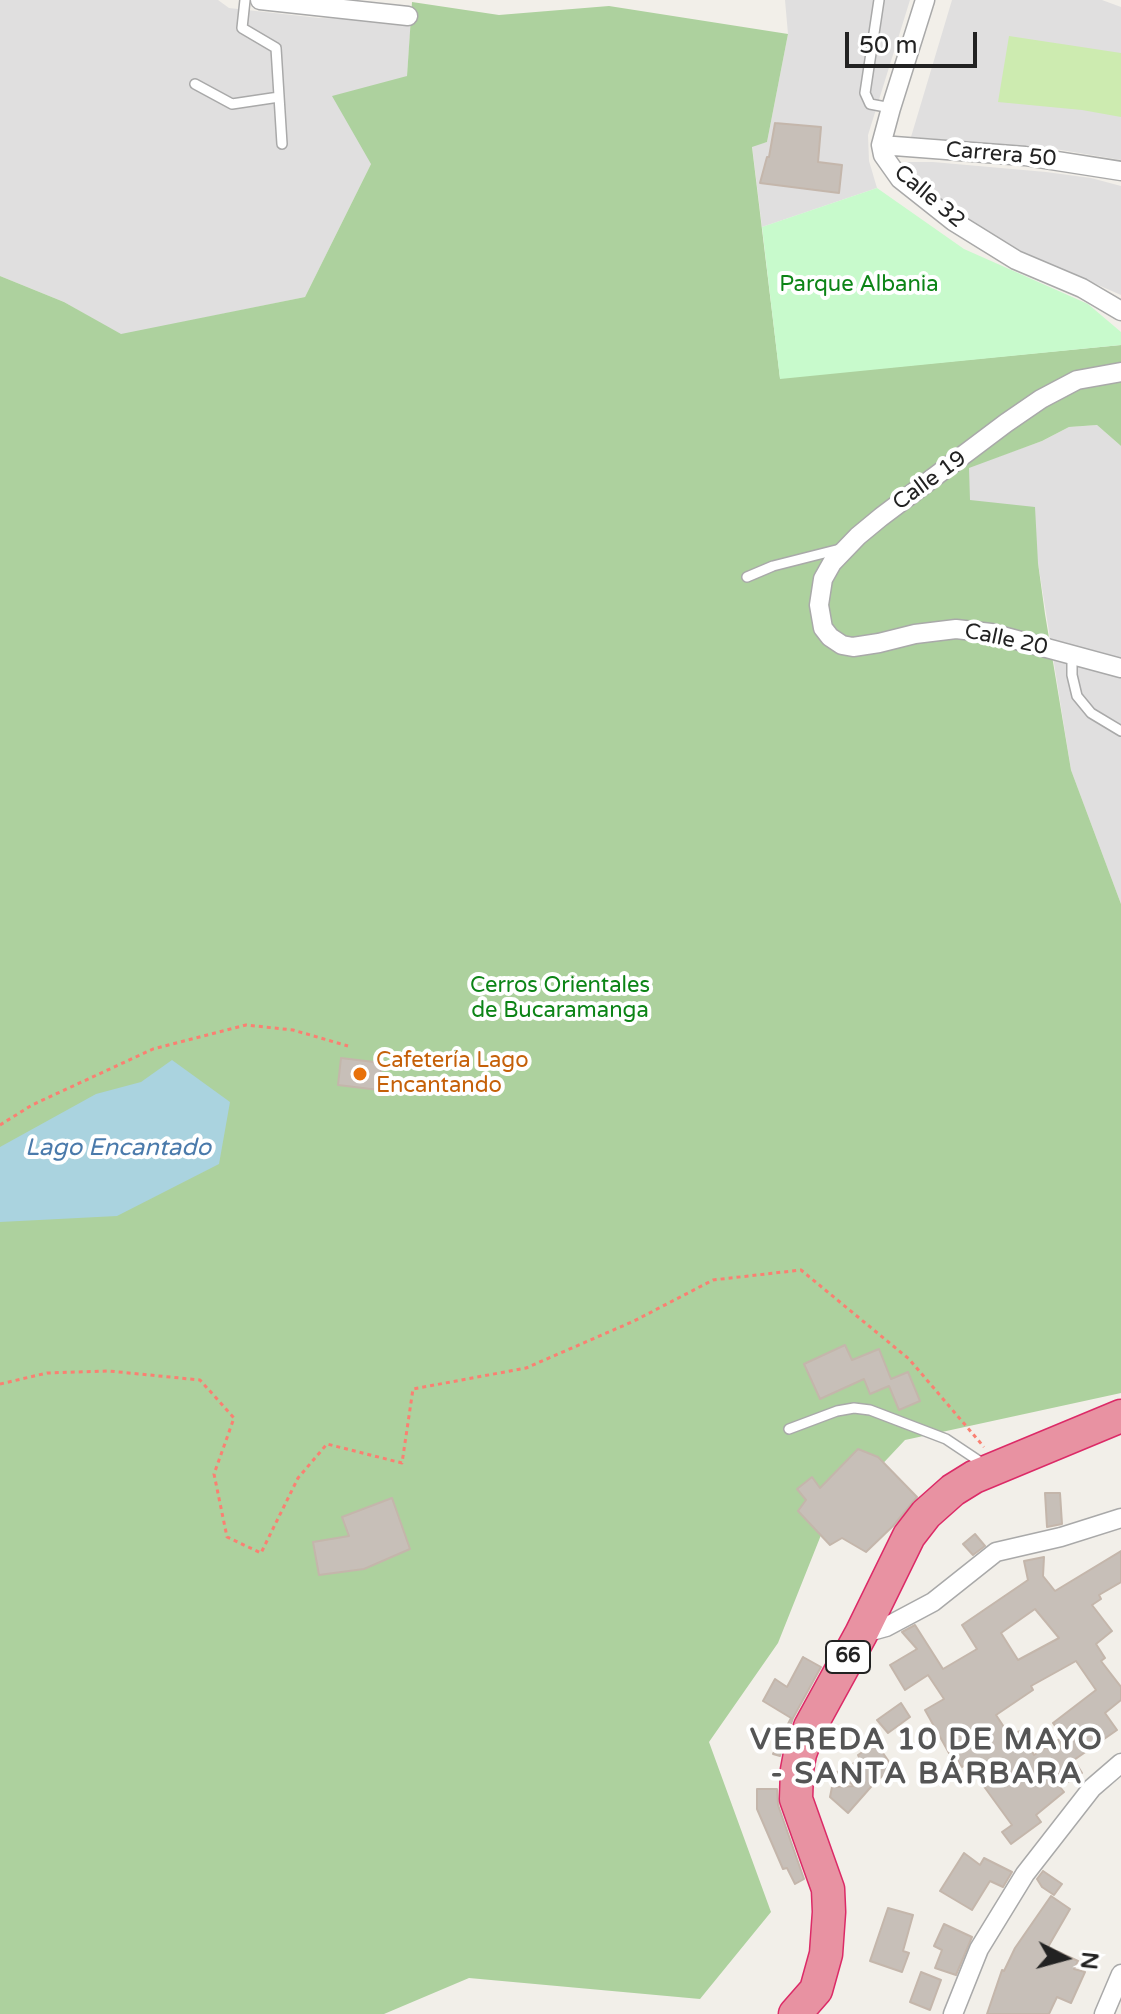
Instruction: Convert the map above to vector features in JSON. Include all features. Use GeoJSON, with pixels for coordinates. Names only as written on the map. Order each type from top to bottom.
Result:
{"type":"FeatureCollection","features":[{"type":"Feature","properties":{"kind":"highway","name":"66"},"geometry":{"type":"LineString","coordinates":[[795,2014],[816,1990],[826,1954],[829,1912],[828,1889],[796,1799],[797,1770],[810,1727],[861,1634],[909,1536],[926,1514],[953,1490],[996,1467],[1121,1416]]}},
{"type":"Feature","properties":{"kind":"street"},"geometry":{"type":"LineString","coordinates":[[260,0],[408,16]]}},
{"type":"Feature","properties":{"kind":"street","name":"Calle 32"},"geometry":{"type":"LineString","coordinates":[[925,0],[891,108],[881,145],[883,155],[900,179],[953,221],[1016,260],[1082,288],[1121,311]]}},
{"type":"Feature","properties":{"kind":"street","name":"Carrera 50"},"geometry":{"type":"LineString","coordinates":[[881,145],[1025,156],[1121,171]]}},
{"type":"Feature","properties":{"kind":"street","name":"Calle 19"},"geometry":{"type":"LineString","coordinates":[[842,645],[823,628],[819,605],[823,579],[832,563],[847,548],[881,517],[1041,399],[1077,380],[1121,372]]}},
{"type":"Feature","properties":{"kind":"street","name":"Calle 20"},"geometry":{"type":"LineString","coordinates":[[842,645],[853,647],[956,629],[991,633],[1121,668]]}},
{"type":"Feature","properties":{"kind":"street"},"geometry":{"type":"LineString","coordinates":[[861,1634],[886,1627],[933,1602],[996,1552],[1061,1537],[1121,1518]]}},
{"type":"Feature","properties":{"kind":"street"},"geometry":{"type":"LineString","coordinates":[[953,2014],[979,1949],[1025,1874],[1092,1788],[1121,1763]]}},
{"type":"Feature","properties":{"kind":"street"},"geometry":{"type":"LineString","coordinates":[[1104,2014],[1121,1974]]}},
{"type":"Feature","properties":{"kind":"lane"},"geometry":{"type":"LineString","coordinates":[[245,0],[242,28],[276,48],[282,144]]}},
{"type":"Feature","properties":{"kind":"lane"},"geometry":{"type":"LineString","coordinates":[[879,0],[865,93],[870,104],[891,108]]}},
{"type":"Feature","properties":{"kind":"lane"},"geometry":{"type":"LineString","coordinates":[[195,84],[232,104],[279,97]]}},
{"type":"Feature","properties":{"kind":"lane"},"geometry":{"type":"LineString","coordinates":[[747,577],[773,566],[847,548]]}},
{"type":"Feature","properties":{"kind":"lane"},"geometry":{"type":"LineString","coordinates":[[1072,655],[1072,675],[1077,696],[1091,713],[1121,731]]}},
{"type":"Feature","properties":{"kind":"lane"},"geometry":{"type":"LineString","coordinates":[[789,1429],[837,1411],[854,1408],[870,1410],[946,1439],[996,1467]]}},
{"type":"Feature","properties":{"kind":"path"},"geometry":{"type":"LineString","coordinates":[[0,1125],[32,1105],[153,1049],[246,1025],[293,1030],[348,1046]]}},
{"type":"Feature","properties":{"kind":"path"},"geometry":{"type":"LineString","coordinates":[[0,1384],[47,1373],[109,1371],[200,1380],[234,1418],[214,1474],[227,1537],[261,1553],[298,1478],[327,1444],[402,1463],[413,1389],[526,1368],[634,1321],[713,1280],[801,1270],[909,1359],[996,1467]]}},
{"type":"Feature","properties":{"kind":"shaded area"},"geometry":{"type":"Polygon","coordinates":[[[0,0],[218,0],[229,8],[319,18],[411,20],[407,76],[371,164],[305,297],[121,335],[64,302],[0,276],[0,0]]]}},
{"type":"Feature","properties":{"kind":"shaded area"},"geometry":{"type":"Polygon","coordinates":[[[785,0],[910,0],[868,135],[869,161],[877,188],[762,227],[752,146],[767,142],[788,34],[785,0]]]}},
{"type":"Feature","properties":{"kind":"shaded area"},"geometry":{"type":"Polygon","coordinates":[[[952,0],[1102,0],[1121,7],[1121,160],[1049,148],[911,137],[952,0]]]}},
{"type":"Feature","properties":{"kind":"shaded area"},"geometry":{"type":"Polygon","coordinates":[[[901,162],[1046,172],[1121,186],[1121,295],[1023,252],[945,205],[901,162]]]}},
{"type":"Feature","properties":{"kind":"shaded area"},"geometry":{"type":"Polygon","coordinates":[[[1097,425],[1121,446],[1121,904],[1071,770],[1038,563],[969,500],[969,467],[1042,441],[1069,427],[1097,425]]]}},
{"type":"Feature","properties":{"kind":"green space","name":"Cerros Orientales de Bucaramanga"},"geometry":{"type":"Polygon","coordinates":[[[412,2],[499,15],[609,6],[788,34],[767,142],[752,147],[780,378],[1121,345],[1121,446],[1097,425],[1069,427],[1042,441],[969,468],[970,500],[1035,507],[1038,563],[1071,770],[1121,904],[1121,1393],[905,1440],[825,1525],[778,1643],[709,1742],[771,1912],[700,1999],[469,1978],[384,2014],[0,2014],[0,276],[64,302],[121,334],[305,297],[371,164],[332,96],[407,76],[412,2]]]}},
{"type":"Feature","properties":{"kind":"green space"},"geometry":{"type":"Polygon","coordinates":[[[1009,36],[1121,53],[1121,117],[998,102],[1009,36]]]}},
{"type":"Feature","properties":{"kind":"green space","name":"Parque Albania"},"geometry":{"type":"Polygon","coordinates":[[[877,188],[964,249],[1088,304],[1121,332],[1121,345],[780,379],[762,227],[877,188]]]}},
{"type":"Feature","properties":{"kind":"water","name":"Lago Encantado"},"geometry":{"type":"Polygon","coordinates":[[[172,1060],[230,1102],[219,1164],[117,1216],[0,1222],[0,1147],[96,1094],[141,1082],[172,1060]]]}},
{"type":"Feature","properties":{"kind":"building"},"geometry":{"type":"Polygon","coordinates":[[[775,123],[821,127],[818,162],[842,165],[839,193],[760,183],[769,157],[775,123]]]}},
{"type":"Feature","properties":{"kind":"building","name":"Cafetería Lago Encantando"},"geometry":{"type":"Polygon","coordinates":[[[341,1058],[382,1063],[379,1090],[338,1085],[341,1058]]]}},
{"type":"Feature","properties":{"kind":"building"},"geometry":{"type":"Polygon","coordinates":[[[845,1345],[852,1360],[879,1349],[891,1379],[908,1372],[920,1401],[899,1410],[889,1386],[870,1394],[864,1379],[820,1399],[804,1364],[845,1345]]]}},
{"type":"Feature","properties":{"kind":"building"},"geometry":{"type":"Polygon","coordinates":[[[858,1449],[878,1457],[917,1497],[866,1552],[842,1538],[830,1545],[798,1511],[806,1500],[797,1489],[812,1477],[820,1488],[858,1449]]]}},
{"type":"Feature","properties":{"kind":"building"},"geometry":{"type":"Polygon","coordinates":[[[1045,1493],[1060,1493],[1062,1524],[1047,1527],[1045,1493]]]}},
{"type":"Feature","properties":{"kind":"building"},"geometry":{"type":"Polygon","coordinates":[[[392,1498],[410,1549],[364,1569],[319,1575],[313,1542],[349,1536],[342,1517],[392,1498]]]}},
{"type":"Feature","properties":{"kind":"building"},"geometry":{"type":"Polygon","coordinates":[[[975,1534],[985,1546],[973,1555],[963,1544],[975,1534]]]}},
{"type":"Feature","properties":{"kind":"building"},"geometry":{"type":"Polygon","coordinates":[[[1121,1551],[1121,1582],[1099,1595],[1101,1599],[1092,1605],[1112,1631],[1096,1644],[1105,1658],[1101,1661],[1121,1687],[1121,1700],[1105,1713],[1117,1730],[1074,1760],[1082,1773],[1060,1787],[1064,1792],[1036,1815],[1041,1822],[1011,1844],[1002,1832],[1012,1825],[967,1763],[962,1767],[951,1751],[949,1753],[925,1710],[944,1699],[928,1675],[905,1690],[890,1665],[917,1649],[902,1632],[915,1625],[943,1669],[977,1649],[962,1625],[1028,1580],[1024,1561],[1044,1557],[1043,1576],[1055,1591],[1121,1551]],[[1035,1609],[1001,1633],[1018,1660],[1059,1638],[1035,1609]],[[1076,1661],[1031,1686],[1033,1690],[996,1715],[1010,1736],[1020,1731],[1034,1755],[1063,1737],[1053,1723],[1096,1690],[1076,1661]]]}},
{"type":"Feature","properties":{"kind":"building"},"geometry":{"type":"Polygon","coordinates":[[[803,1657],[821,1667],[793,1718],[780,1756],[773,1754],[791,1718],[763,1701],[775,1679],[787,1687],[803,1657]]]}},
{"type":"Feature","properties":{"kind":"building"},"geometry":{"type":"Polygon","coordinates":[[[901,1703],[910,1717],[888,1733],[877,1720],[901,1703]]]}},
{"type":"Feature","properties":{"kind":"building"},"geometry":{"type":"Polygon","coordinates":[[[876,1743],[894,1769],[877,1780],[848,1813],[830,1797],[832,1787],[857,1786],[830,1776],[860,1760],[858,1755],[876,1743]]]}},
{"type":"Feature","properties":{"kind":"building"},"geometry":{"type":"Polygon","coordinates":[[[757,1789],[777,1789],[778,1805],[804,1879],[795,1884],[787,1868],[783,1869],[757,1809],[757,1789]]]}},
{"type":"Feature","properties":{"kind":"building"},"geometry":{"type":"Polygon","coordinates":[[[964,1853],[980,1865],[984,1858],[1012,1872],[1003,1887],[990,1881],[972,1910],[940,1891],[964,1853]]]}},
{"type":"Feature","properties":{"kind":"building"},"geometry":{"type":"Polygon","coordinates":[[[1043,1871],[1062,1884],[1054,1895],[1037,1879],[1043,1871]]]}},
{"type":"Feature","properties":{"kind":"building"},"geometry":{"type":"Polygon","coordinates":[[[1051,1896],[1070,1909],[1048,1947],[1078,1961],[1074,1969],[1085,1972],[1071,2003],[1057,1997],[1049,2014],[987,2014],[1002,1970],[1051,1896]]]}},
{"type":"Feature","properties":{"kind":"building"},"geometry":{"type":"Polygon","coordinates":[[[888,1908],[913,1915],[903,1951],[909,1953],[902,1972],[870,1961],[888,1908]]]}},
{"type":"Feature","properties":{"kind":"building"},"geometry":{"type":"Polygon","coordinates":[[[944,1924],[972,1937],[956,1975],[935,1968],[942,1950],[934,1946],[944,1924]]]}},
{"type":"Feature","properties":{"kind":"building"},"geometry":{"type":"Polygon","coordinates":[[[921,1972],[941,1980],[930,2010],[910,2002],[921,1972]]]}},
{"type":"Feature","properties":{"kind":"place","name":"Cafetería Lago Encantando"},"geometry":{"type":"Point","coordinates":[360,1074]}},
{"type":"Feature","properties":{"kind":"district","name":"VEREDA 10 DE MAYO - SANTA BÁRBARA"},"geometry":{"type":"Point","coordinates":[927,1758]}}]}
